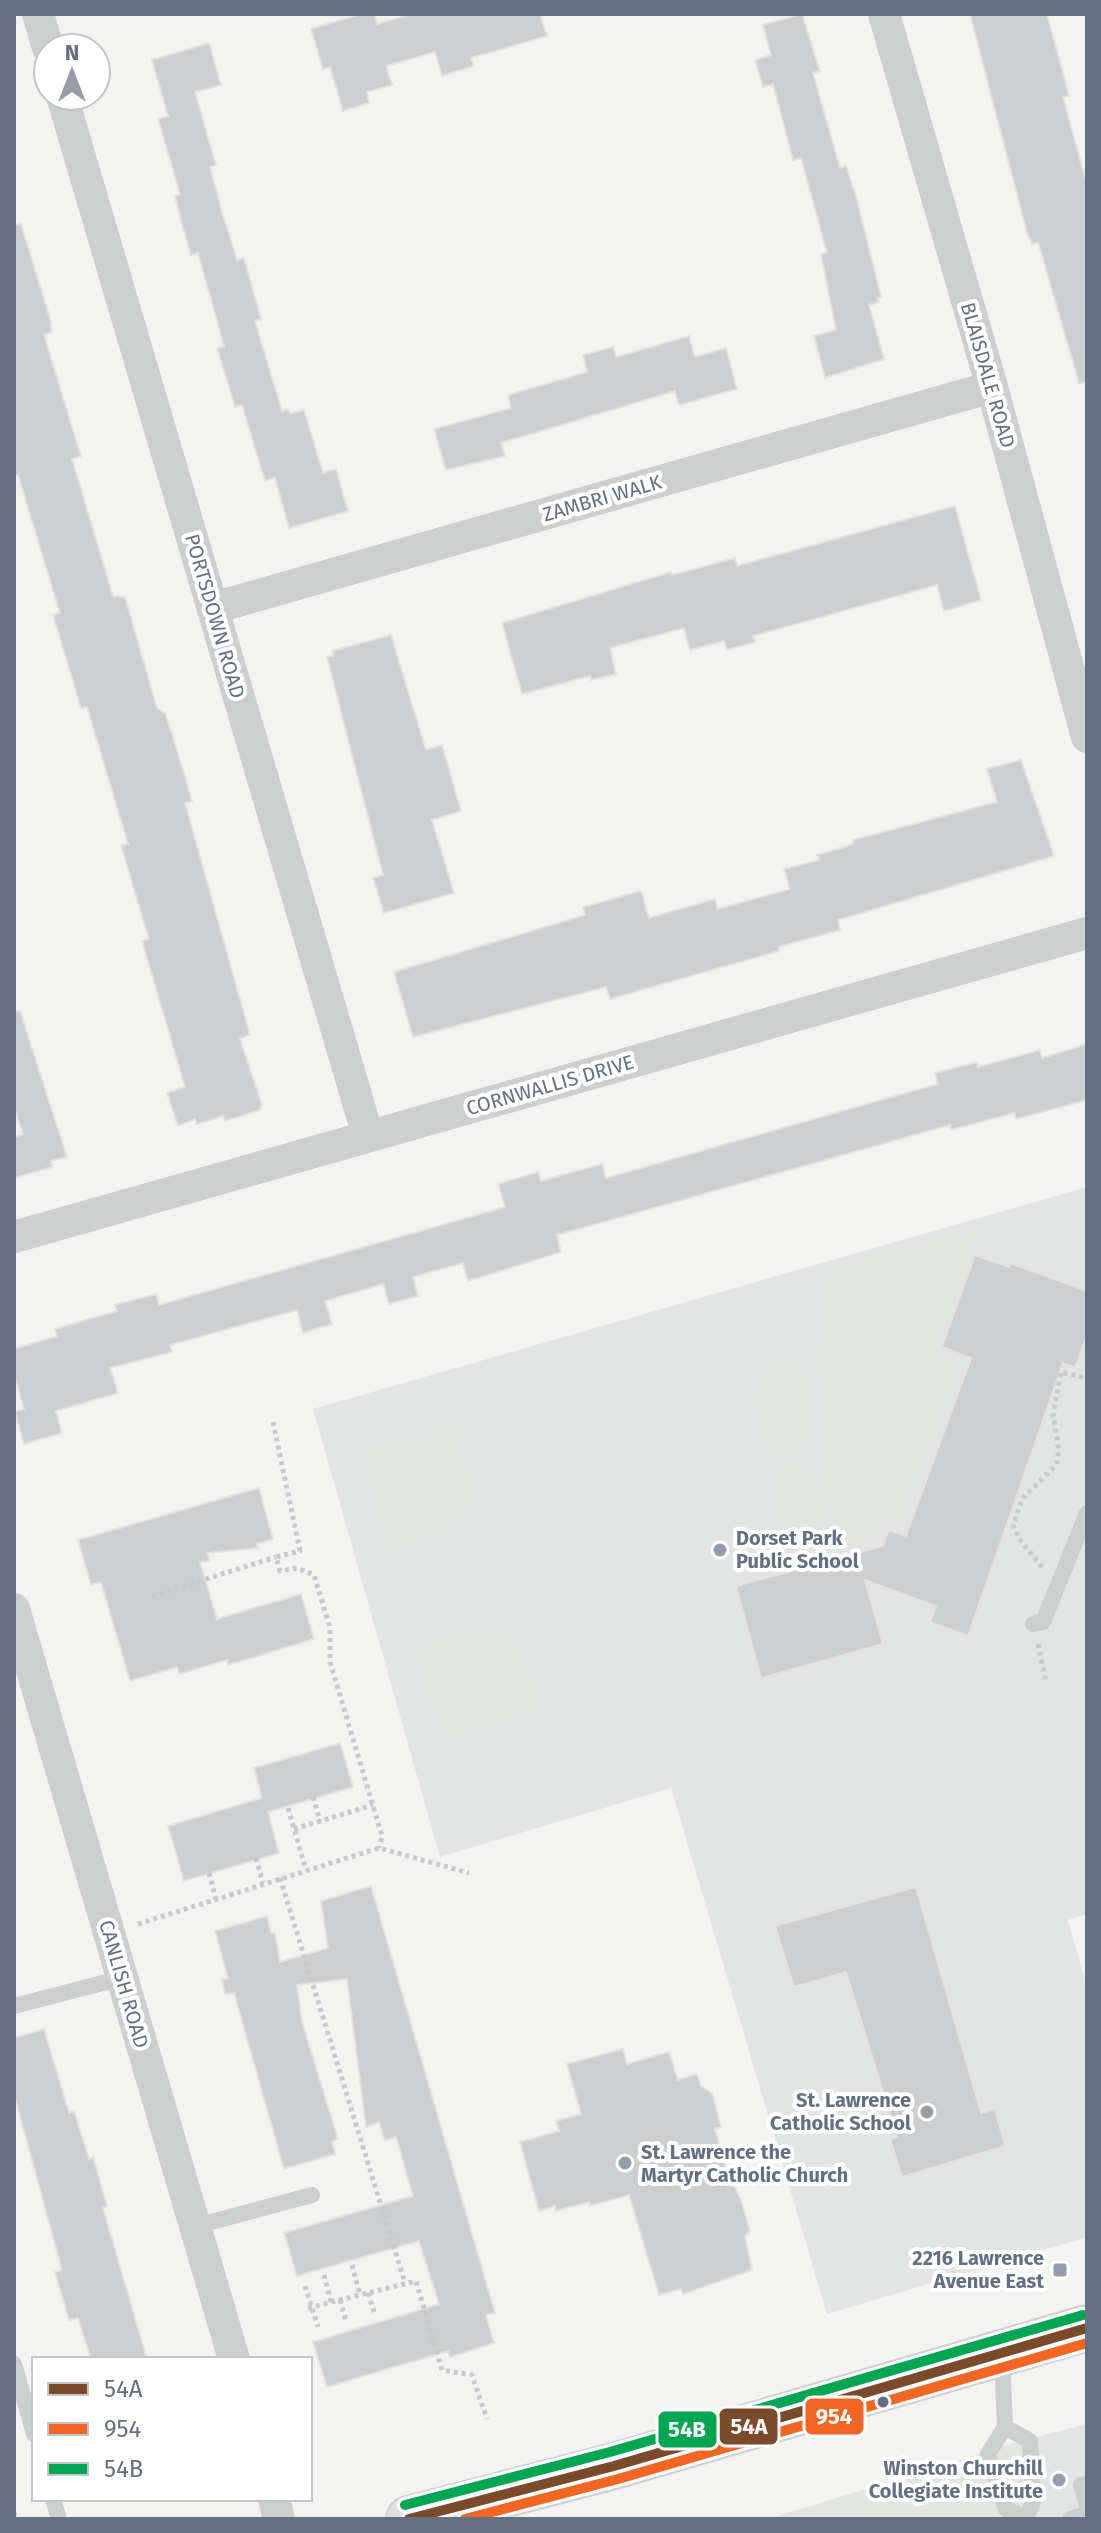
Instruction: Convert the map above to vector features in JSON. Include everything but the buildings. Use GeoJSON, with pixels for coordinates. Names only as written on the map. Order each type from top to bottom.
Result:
{"type":"FeatureCollection","features":[{"type":"Feature","properties":{"kind":"main road"},"geometry":{"type":"LineString","coordinates":[[409,2519],[614,2466],[1087,2328]]}},
{"type":"Feature","properties":{"kind":"street"},"geometry":{"type":"LineString","coordinates":[[14,21],[38,14]]}},
{"type":"Feature","properties":{"kind":"street","name":"BLAISDALE ROAD"},"geometry":{"type":"LineString","coordinates":[[884,14],[992,387],[1087,737]]}},
{"type":"Feature","properties":{"kind":"street","name":"PORTSDOWN ROAD"},"geometry":{"type":"LineString","coordinates":[[67,112],[368,1136]]}},
{"type":"Feature","properties":{"kind":"street","name":"ZAMBRI WALK"},"geometry":{"type":"LineString","coordinates":[[213,608],[992,387]]}},
{"type":"Feature","properties":{"kind":"street","name":"CORNWALLIS DRIVE"},"geometry":{"type":"LineString","coordinates":[[14,1237],[1087,933]]}},
{"type":"Feature","properties":{"kind":"street","name":"CANLISH ROAD"},"geometry":{"type":"LineString","coordinates":[[14,1609],[233,2357]]}},
{"type":"Feature","properties":{"kind":"lane"},"geometry":{"type":"LineString","coordinates":[[1033,1624],[1043,1622],[1087,1513]]}},
{"type":"Feature","properties":{"kind":"lane"},"geometry":{"type":"LineString","coordinates":[[14,2006],[122,1978]]}},
{"type":"Feature","properties":{"kind":"lane"},"geometry":{"type":"LineString","coordinates":[[196,2226],[312,2195]]}},
{"type":"Feature","properties":{"kind":"lane"},"geometry":{"type":"LineString","coordinates":[[1002,2352],[1005,2427],[988,2454],[1006,2509],[1026,2519],[1033,2502],[1030,2441],[1005,2427]]}},
{"type":"Feature","properties":{"kind":"lane"},"geometry":{"type":"LineString","coordinates":[[14,2364],[32,2427]]}},
{"type":"Feature","properties":{"kind":"lane"},"geometry":{"type":"LineString","coordinates":[[1087,2484],[1081,2485],[1087,2505]]}},
{"type":"Feature","properties":{"kind":"lane"},"geometry":{"type":"LineString","coordinates":[[1070,2519],[1087,2514]]}},
{"type":"Feature","properties":{"kind":"path"},"geometry":{"type":"LineString","coordinates":[[1059,1582],[1035,1561],[1013,1526],[1022,1499],[1056,1465],[1059,1450],[1053,1415],[1061,1372],[1087,1378]]}},
{"type":"Feature","properties":{"kind":"path"},"geometry":{"type":"LineString","coordinates":[[152,1596],[300,1551],[273,1422]]}},
{"type":"Feature","properties":{"kind":"path"},"geometry":{"type":"LineString","coordinates":[[276,1557],[280,1571],[297,1568],[314,1575],[330,1628],[330,1662],[382,1836],[379,1848]]}},
{"type":"Feature","properties":{"kind":"path"},"geometry":{"type":"LineString","coordinates":[[1033,1624],[1046,1682]]}},
{"type":"Feature","properties":{"kind":"path"},"geometry":{"type":"LineString","coordinates":[[313,1797],[320,1821]]}},
{"type":"Feature","properties":{"kind":"path"},"geometry":{"type":"LineString","coordinates":[[294,1829],[373,1805]]}},
{"type":"Feature","properties":{"kind":"path"},"geometry":{"type":"LineString","coordinates":[[288,1808],[306,1870]]}},
{"type":"Feature","properties":{"kind":"path"},"geometry":{"type":"LineString","coordinates":[[137,1924],[379,1848],[469,1873]]}},
{"type":"Feature","properties":{"kind":"path"},"geometry":{"type":"LineString","coordinates":[[256,1858],[263,1883]]}},
{"type":"Feature","properties":{"kind":"path"},"geometry":{"type":"LineString","coordinates":[[209,1873],[216,1899]]}},
{"type":"Feature","properties":{"kind":"path"},"geometry":{"type":"LineString","coordinates":[[280,1878],[405,2283]]}},
{"type":"Feature","properties":{"kind":"path"},"geometry":{"type":"LineString","coordinates":[[352,2265],[360,2295]]}},
{"type":"Feature","properties":{"kind":"path"},"geometry":{"type":"LineString","coordinates":[[324,2275],[331,2302]]}},
{"type":"Feature","properties":{"kind":"path"},"geometry":{"type":"LineString","coordinates":[[310,2308],[416,2281],[442,2370],[472,2375],[487,2419]]}},
{"type":"Feature","properties":{"kind":"path"},"geometry":{"type":"LineString","coordinates":[[305,2286],[318,2327]]}},
{"type":"Feature","properties":{"kind":"path"},"geometry":{"type":"LineString","coordinates":[[368,2293],[375,2315]]}},
{"type":"Feature","properties":{"kind":"path"},"geometry":{"type":"LineString","coordinates":[[340,2300],[346,2321]]}},
{"type":"Feature","properties":{"kind":"path"},"geometry":{"type":"LineString","coordinates":[[14,2512],[16,2519]]}},
{"type":"Feature","properties":{"kind":"shaded area","name":"Dorset Park Public School"},"geometry":{"type":"Polygon","coordinates":[[[1087,1187],[1087,1914],[1068,1920],[1087,1987],[1087,2237],[827,2314],[671,1788],[440,1857],[313,1409],[1087,1187]]]}},
{"type":"Feature","properties":{"kind":"shaded area"},"geometry":{"type":"Polygon","coordinates":[[[979,1230],[936,1352],[957,1361],[901,1523],[885,1518],[873,1541],[842,1549],[826,1484],[824,1387],[820,1386],[812,1353],[826,1338],[830,1265],[979,1230]]]}},
{"type":"Feature","properties":{"kind":"shaded area"},"geometry":{"type":"Polygon","coordinates":[[[791,1361],[809,1377],[815,1404],[807,1442],[794,1451],[781,1452],[773,1448],[762,1433],[750,1395],[763,1369],[791,1361]]]}},
{"type":"Feature","properties":{"kind":"shaded area"},"geometry":{"type":"Polygon","coordinates":[[[454,1426],[476,1486],[463,1520],[389,1550],[366,1473],[368,1451],[454,1426]]]}},
{"type":"Feature","properties":{"kind":"shaded area"},"geometry":{"type":"Polygon","coordinates":[[[798,1464],[815,1472],[825,1511],[815,1525],[797,1530],[774,1518],[768,1483],[784,1466],[798,1464]]]}},
{"type":"Feature","properties":{"kind":"shaded area"},"geometry":{"type":"Polygon","coordinates":[[[493,1625],[522,1644],[544,1708],[452,1737],[437,1729],[412,1648],[493,1625]]]}},
{"type":"Feature","properties":{"kind":"shaded area","name":"Winston Churchill Collegiate Institute"},"geometry":{"type":"Polygon","coordinates":[[[1087,2424],[1087,2519],[1041,2519],[1021,2441],[1087,2424]]]}},
{"type":"Feature","properties":{"kind":"shaded area"},"geometry":{"type":"Polygon","coordinates":[[[1021,2441],[1041,2519],[768,2519],[1021,2441]]]}},
{"type":"Feature","properties":{"kind":"transit line","name":"54B"},"geometry":{"type":"LineString","coordinates":[[405,2505],[610,2452],[1083,2315]]}},
{"type":"Feature","properties":{"kind":"transit line","name":"54A"},"geometry":{"type":"LineString","coordinates":[[409,2519],[614,2466],[1087,2328]]}},
{"type":"Feature","properties":{"kind":"transit line","name":"954"},"geometry":{"type":"LineString","coordinates":[[465,2519],[618,2479],[1087,2343]]}},
{"type":"Feature","properties":{"kind":"place","name":"Dorset Park Public School"},"geometry":{"type":"Point","coordinates":[720,1550]}},
{"type":"Feature","properties":{"kind":"place","name":"St. Lawrence Catholic School"},"geometry":{"type":"Point","coordinates":[927,2112]}},
{"type":"Feature","properties":{"kind":"place","name":"St. Lawrence the Martyr Catholic Church"},"geometry":{"type":"Point","coordinates":[625,2163]}},
{"type":"Feature","properties":{"kind":"place","name":"2216 Lawrence Avenue East"},"geometry":{"type":"Point","coordinates":[1060,2270]}},
{"type":"Feature","properties":{"kind":"place","name":"Winston Churchill Collegiate Institute"},"geometry":{"type":"Point","coordinates":[1059,2480]}}]}
